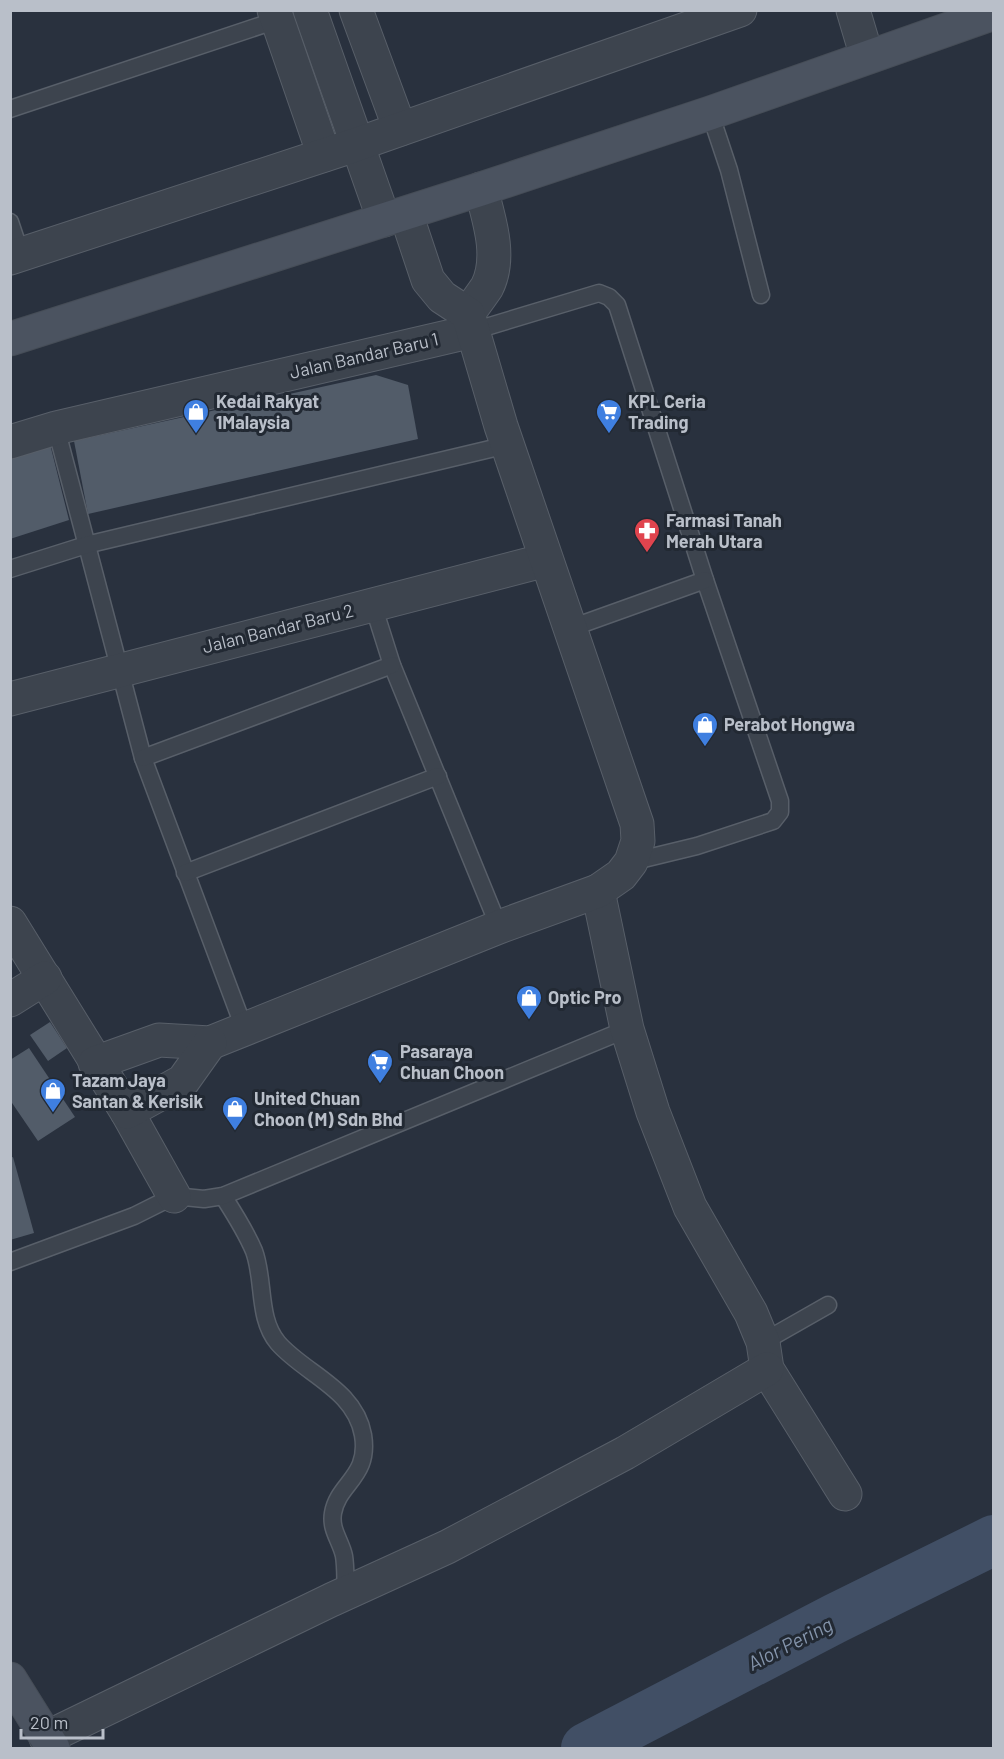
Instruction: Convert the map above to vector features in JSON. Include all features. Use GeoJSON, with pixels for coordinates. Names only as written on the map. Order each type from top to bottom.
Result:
{"type":"FeatureCollection","features":[{"type":"Feature","properties":{"kind":"main road"},"geometry":{"type":"LineString","coordinates":[[10,339],[482,189],[710,113],[993,13]]}},
{"type":"Feature","properties":{"kind":"main road"},"geometry":{"type":"LineString","coordinates":[[10,1679],[49,1743]]}},
{"type":"Feature","properties":{"kind":"street"},"geometry":{"type":"LineString","coordinates":[[95,1063],[159,1040],[210,1043],[499,927],[598,891],[621,875],[631,862],[638,841],[637,824],[507,445],[471,323],[442,297],[428,280],[395,217],[358,144],[310,10]]}},
{"type":"Feature","properties":{"kind":"street"},"geometry":{"type":"LineString","coordinates":[[356,10],[400,129]]}},
{"type":"Feature","properties":{"kind":"street"},"geometry":{"type":"LineString","coordinates":[[16,256],[358,144],[740,10]]}},
{"type":"Feature","properties":{"kind":"street"},"geometry":{"type":"LineString","coordinates":[[853,10],[867,57]]}},
{"type":"Feature","properties":{"kind":"street"},"geometry":{"type":"LineString","coordinates":[[275,15],[324,155]]}},
{"type":"Feature","properties":{"kind":"street"},"geometry":{"type":"LineString","coordinates":[[471,323],[488,285],[494,258],[492,231],[482,189]]}},
{"type":"Feature","properties":{"kind":"street","name":"Jalan Bandar Baru 1"},"geometry":{"type":"LineString","coordinates":[[10,442],[56,428],[471,323]]}},
{"type":"Feature","properties":{"kind":"street","name":"Jalan Bandar Baru 2"},"geometry":{"type":"LineString","coordinates":[[10,699],[546,560]]}},
{"type":"Feature","properties":{"kind":"street"},"geometry":{"type":"LineString","coordinates":[[598,891],[627,1029],[653,1112],[690,1207],[751,1313],[765,1355],[845,1494]]}},
{"type":"Feature","properties":{"kind":"street"},"geometry":{"type":"LineString","coordinates":[[10,923],[127,1113],[174,1196]]}},
{"type":"Feature","properties":{"kind":"street"},"geometry":{"type":"LineString","coordinates":[[10,1000],[45,978]]}},
{"type":"Feature","properties":{"kind":"street"},"geometry":{"type":"LineString","coordinates":[[127,1113],[183,1081],[210,1043]]}},
{"type":"Feature","properties":{"kind":"street"},"geometry":{"type":"LineString","coordinates":[[49,1743],[346,1593],[447,1547],[625,1453],[765,1355]]}},
{"type":"Feature","properties":{"kind":"lane"},"geometry":{"type":"LineString","coordinates":[[10,109],[275,15]]}},
{"type":"Feature","properties":{"kind":"lane"},"geometry":{"type":"LineString","coordinates":[[710,113],[745,228],[761,296]]}},
{"type":"Feature","properties":{"kind":"lane"},"geometry":{"type":"LineString","coordinates":[[10,222],[16,256]]}},
{"type":"Feature","properties":{"kind":"lane"},"geometry":{"type":"LineString","coordinates":[[471,323],[599,293],[609,297],[617,305],[705,580],[780,801],[780,812],[773,821],[697,846],[631,862]]}},
{"type":"Feature","properties":{"kind":"lane"},"geometry":{"type":"LineString","coordinates":[[56,428],[143,758],[244,1028]]}},
{"type":"Feature","properties":{"kind":"lane"},"geometry":{"type":"LineString","coordinates":[[10,569],[86,545],[507,445]]}},
{"type":"Feature","properties":{"kind":"lane"},"geometry":{"type":"LineString","coordinates":[[571,628],[705,580]]}},
{"type":"Feature","properties":{"kind":"lane"},"geometry":{"type":"LineString","coordinates":[[373,605],[392,664],[499,927]]}},
{"type":"Feature","properties":{"kind":"lane"},"geometry":{"type":"LineString","coordinates":[[143,758],[392,664]]}},
{"type":"Feature","properties":{"kind":"lane"},"geometry":{"type":"LineString","coordinates":[[185,873],[438,776]]}},
{"type":"Feature","properties":{"kind":"lane"},"geometry":{"type":"LineString","coordinates":[[10,1262],[134,1216],[174,1196],[204,1199],[223,1196],[627,1029]]}},
{"type":"Feature","properties":{"kind":"lane"},"geometry":{"type":"LineString","coordinates":[[223,1196],[254,1253],[267,1324],[277,1342],[293,1357],[328,1382],[348,1404],[363,1435],[363,1457],[358,1473],[335,1502],[332,1516],[333,1532],[344,1555],[346,1593]]}},
{"type":"Feature","properties":{"kind":"lane"},"geometry":{"type":"LineString","coordinates":[[765,1355],[828,1305]]}},
{"type":"Feature","properties":{"kind":"building"},"geometry":{"type":"Polygon","coordinates":[[[376,375],[408,385],[418,439],[88,514],[74,441],[376,375]]]}},
{"type":"Feature","properties":{"kind":"building"},"geometry":{"type":"Polygon","coordinates":[[[50,444],[69,520],[10,539],[10,457],[50,444]]]}},
{"type":"Feature","properties":{"kind":"building"},"geometry":{"type":"Polygon","coordinates":[[[50,1022],[67,1048],[48,1061],[30,1035],[50,1022]]]}},
{"type":"Feature","properties":{"kind":"building"},"geometry":{"type":"Polygon","coordinates":[[[29,1048],[75,1117],[38,1141],[10,1100],[10,1060],[29,1048]]]}},
{"type":"Feature","properties":{"kind":"building"},"geometry":{"type":"Polygon","coordinates":[[[13,1157],[34,1233],[10,1240],[10,1158],[13,1157]]]}},
{"type":"Feature","properties":{"kind":"waterway","name":"Alor Pering"},"geometry":{"type":"LineString","coordinates":[[586,1748],[836,1618],[994,1540]]}},
{"type":"Feature","properties":{"kind":"place","name":"Kedai Rakyat 1Malaysia"},"geometry":{"type":"Point","coordinates":[196,435]}},
{"type":"Feature","properties":{"kind":"place","name":"KPL Ceria Trading"},"geometry":{"type":"Point","coordinates":[609,435]}},
{"type":"Feature","properties":{"kind":"place","name":"Farmasi Tanah Merah Utara"},"geometry":{"type":"Point","coordinates":[647,554]}},
{"type":"Feature","properties":{"kind":"place","name":"Perabot Hongwa"},"geometry":{"type":"Point","coordinates":[705,748]}},
{"type":"Feature","properties":{"kind":"place","name":"Optic Pro"},"geometry":{"type":"Point","coordinates":[529,1021]}},
{"type":"Feature","properties":{"kind":"place","name":"Pasaraya Chuan Choon"},"geometry":{"type":"Point","coordinates":[380,1085]}},
{"type":"Feature","properties":{"kind":"place","name":"Tazam Jaya Santan & Kerisik"},"geometry":{"type":"Point","coordinates":[53,1114]}},
{"type":"Feature","properties":{"kind":"place","name":"United Chuan Choon (M) Sdn Bhd"},"geometry":{"type":"Point","coordinates":[235,1132]}}]}
